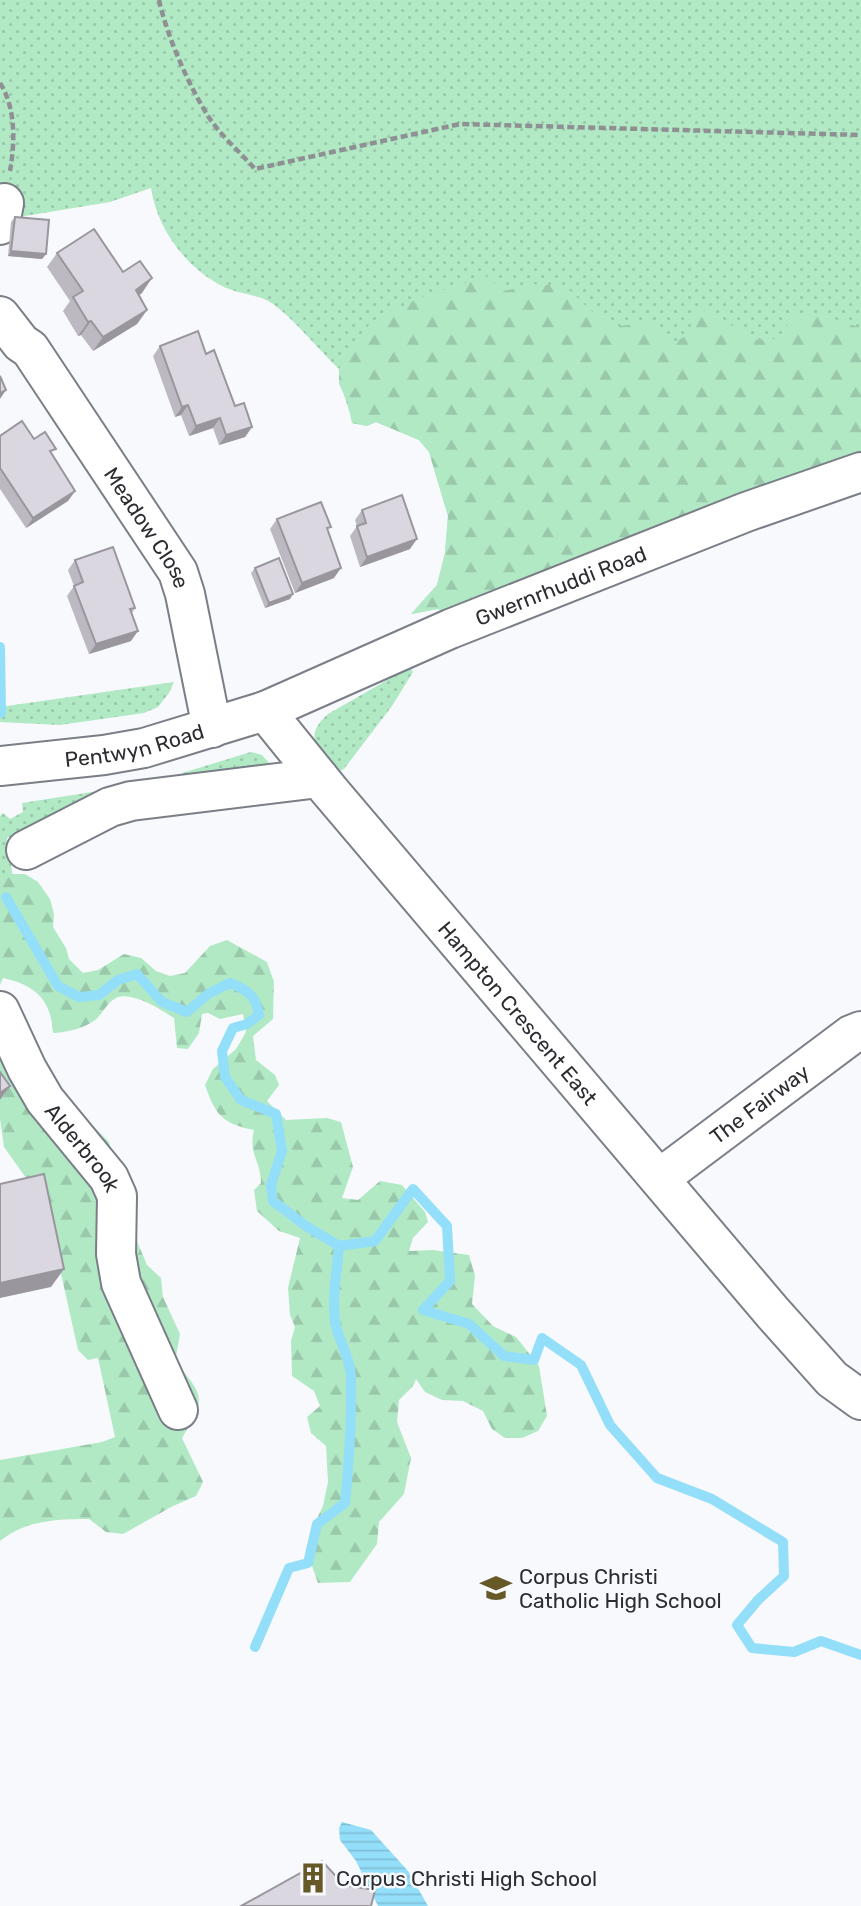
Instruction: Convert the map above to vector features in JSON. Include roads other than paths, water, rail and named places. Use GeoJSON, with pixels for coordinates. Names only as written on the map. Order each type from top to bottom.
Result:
{"type":"FeatureCollection","features":[{"type":"Feature","properties":{"kind":"street","name":"Meadow Close"},"geometry":{"type":"LineString","coordinates":[[0,316],[21,343],[30,349],[178,572],[185,594],[212,728]]}},
{"type":"Feature","properties":{"kind":"street","name":"Gwernrhuddi Road"},"geometry":{"type":"LineString","coordinates":[[265,711],[450,629],[746,512],[861,472]]}},
{"type":"Feature","properties":{"kind":"street","name":"Pentwyn Road"},"geometry":{"type":"LineString","coordinates":[[0,766],[144,748],[265,711]]}},
{"type":"Feature","properties":{"kind":"street","name":"Hampton Crescent East"},"geometry":{"type":"LineString","coordinates":[[265,711],[318,778],[773,1313],[832,1379],[861,1400]]}},
{"type":"Feature","properties":{"kind":"street"},"geometry":{"type":"LineString","coordinates":[[26,850],[110,807],[131,801],[318,778]]}},
{"type":"Feature","properties":{"kind":"street","name":"Alderbrook"},"geometry":{"type":"LineString","coordinates":[[0,1011],[45,1100],[109,1178],[117,1196],[116,1254],[121,1283],[178,1410]]}},
{"type":"Feature","properties":{"kind":"street","name":"The Fairway"},"geometry":{"type":"LineString","coordinates":[[660,1178],[861,1031]]}},
{"type":"Feature","properties":{"kind":"water"},"geometry":{"type":"Polygon","coordinates":[[[342,1822],[371,1830],[408,1871],[428,1906],[378,1906],[356,1861],[340,1840],[339,1828],[342,1822]]]}},
{"type":"Feature","properties":{"kind":"waterway"},"geometry":{"type":"LineString","coordinates":[[0,647],[1,713]]}},
{"type":"Feature","properties":{"kind":"waterway"},"geometry":{"type":"LineString","coordinates":[[6,897],[58,986],[79,997],[99,995],[118,980],[137,974],[162,1002],[187,1012],[208,994],[230,983],[250,994],[259,1015],[247,1024],[233,1028],[222,1051],[225,1077],[241,1100],[276,1114],[282,1151],[271,1185],[273,1201],[339,1246],[375,1241],[413,1189],[447,1226],[450,1281],[423,1310],[469,1324],[504,1356],[534,1360],[542,1338],[581,1365],[610,1425],[657,1478],[712,1499],[783,1542],[784,1576],[758,1600],[737,1625],[752,1648],[794,1652],[821,1641],[861,1655]]}},
{"type":"Feature","properties":{"kind":"waterway"},"geometry":{"type":"LineString","coordinates":[[255,1647],[289,1568],[308,1563],[317,1524],[345,1503],[351,1378],[334,1311],[339,1246]]}},
{"type":"Feature","properties":{"kind":"place","name":"Corpus Christi Catholic High School"},"geometry":{"type":"Point","coordinates":[496,1588]}},
{"type":"Feature","properties":{"kind":"place","name":"Corpus Christi High School"},"geometry":{"type":"Point","coordinates":[313,1878]}}]}
